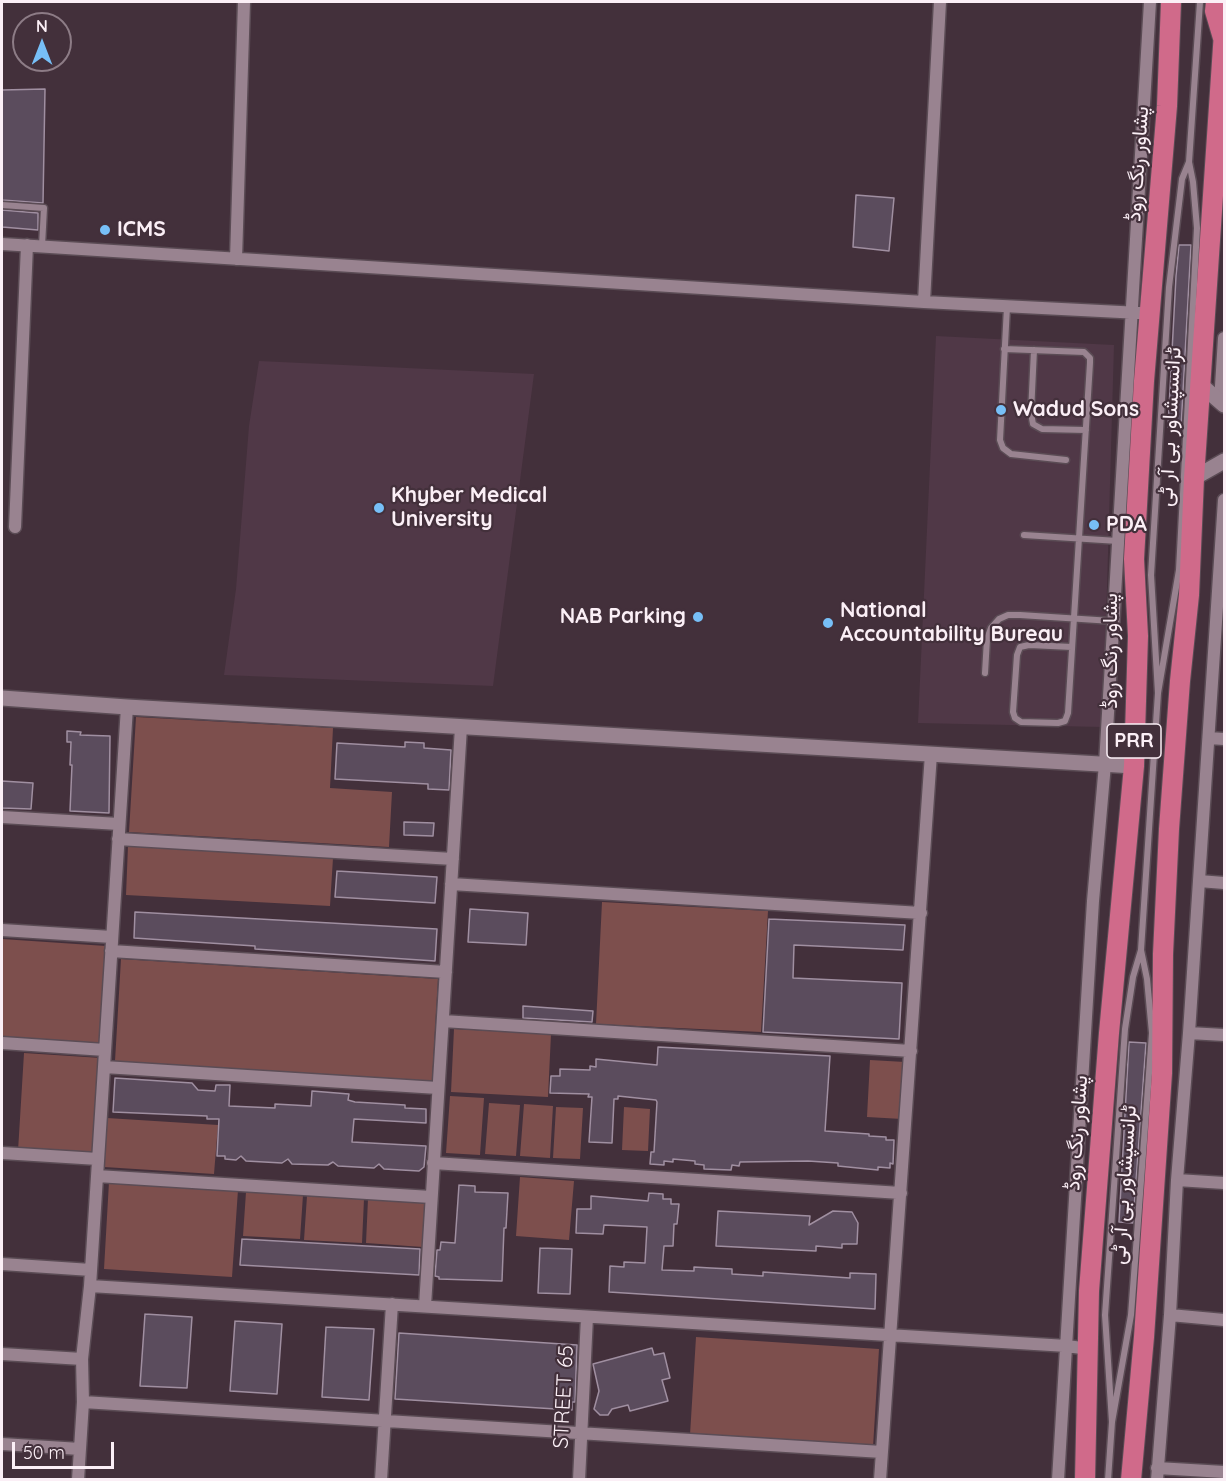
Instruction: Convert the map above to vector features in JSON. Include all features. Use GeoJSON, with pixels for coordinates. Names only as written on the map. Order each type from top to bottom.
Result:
{"type":"FeatureCollection","features":[{"type":"Feature","properties":{"kind":"highway","name":"پشاور رنگ روڈ"},"geometry":{"type":"LineString","coordinates":[[1085,1479],[1089,1291],[1108,1044],[1134,766],[1138,636],[1134,559],[1141,313],[1163,164],[1171,2]]}},
{"type":"Feature","properties":{"kind":"highway"},"geometry":{"type":"LineString","coordinates":[[1170,38],[1182,2]]}},
{"type":"Feature","properties":{"kind":"highway"},"geometry":{"type":"LineString","coordinates":[[1215,2],[1215,11],[1224,35]]}},
{"type":"Feature","properties":{"kind":"highway","name":"PRR"},"geometry":{"type":"LineString","coordinates":[[1131,1479],[1144,1337],[1162,1073],[1163,954],[1170,829],[1180,681],[1189,595],[1194,477],[1202,386],[1224,35]]}},
{"type":"Feature","properties":{"kind":"street"},"geometry":{"type":"LineString","coordinates":[[236,259],[244,2]]}},
{"type":"Feature","properties":{"kind":"street"},"geometry":{"type":"LineString","coordinates":[[924,302],[940,2]]}},
{"type":"Feature","properties":{"kind":"street"},"geometry":{"type":"LineString","coordinates":[[1058,1479],[1093,901],[1105,764],[1112,621],[1141,313],[1150,2]]}},
{"type":"Feature","properties":{"kind":"street"},"geometry":{"type":"LineString","coordinates":[[2,244],[924,302],[1141,313]]}},
{"type":"Feature","properties":{"kind":"street"},"geometry":{"type":"LineString","coordinates":[[15,527],[27,245]]}},
{"type":"Feature","properties":{"kind":"street"},"geometry":{"type":"LineString","coordinates":[[1222,404],[1224,338]]}},
{"type":"Feature","properties":{"kind":"street"},"geometry":{"type":"LineString","coordinates":[[1202,386],[1222,404]]}},
{"type":"Feature","properties":{"kind":"street"},"geometry":{"type":"LineString","coordinates":[[1194,477],[1224,461]]}},
{"type":"Feature","properties":{"kind":"street"},"geometry":{"type":"LineString","coordinates":[[1224,500],[1221,595],[1157,1474],[1224,1472]]}},
{"type":"Feature","properties":{"kind":"street"},"geometry":{"type":"LineString","coordinates":[[2,698],[1134,766]]}},
{"type":"Feature","properties":{"kind":"street"},"geometry":{"type":"LineString","coordinates":[[78,1479],[83,1402],[82,1359],[90,1286],[127,707]]}},
{"type":"Feature","properties":{"kind":"street"},"geometry":{"type":"LineString","coordinates":[[425,1306],[461,727]]}},
{"type":"Feature","properties":{"kind":"street"},"geometry":{"type":"LineString","coordinates":[[1209,738],[1224,739]]}},
{"type":"Feature","properties":{"kind":"street"},"geometry":{"type":"LineString","coordinates":[[880,1479],[932,754]]}},
{"type":"Feature","properties":{"kind":"street"},"geometry":{"type":"LineString","coordinates":[[2,817],[119,824]]}},
{"type":"Feature","properties":{"kind":"street"},"geometry":{"type":"LineString","coordinates":[[118,839],[453,859]]}},
{"type":"Feature","properties":{"kind":"street"},"geometry":{"type":"LineString","coordinates":[[1199,881],[1224,883]]}},
{"type":"Feature","properties":{"kind":"street"},"geometry":{"type":"LineString","coordinates":[[451,884],[921,913]]}},
{"type":"Feature","properties":{"kind":"street"},"geometry":{"type":"LineString","coordinates":[[2,930],[112,937]]}},
{"type":"Feature","properties":{"kind":"street"},"geometry":{"type":"LineString","coordinates":[[111,951],[446,972]]}},
{"type":"Feature","properties":{"kind":"street"},"geometry":{"type":"LineString","coordinates":[[443,1021],[911,1051]]}},
{"type":"Feature","properties":{"kind":"street"},"geometry":{"type":"LineString","coordinates":[[1189,1033],[1224,1035]]}},
{"type":"Feature","properties":{"kind":"street"},"geometry":{"type":"LineString","coordinates":[[2,1043],[105,1050]]}},
{"type":"Feature","properties":{"kind":"street"},"geometry":{"type":"LineString","coordinates":[[104,1067],[438,1088]]}},
{"type":"Feature","properties":{"kind":"street"},"geometry":{"type":"LineString","coordinates":[[2,1154],[98,1160]]}},
{"type":"Feature","properties":{"kind":"street"},"geometry":{"type":"LineString","coordinates":[[434,1163],[901,1193]]}},
{"type":"Feature","properties":{"kind":"street"},"geometry":{"type":"LineString","coordinates":[[97,1176],[431,1197]]}},
{"type":"Feature","properties":{"kind":"street"},"geometry":{"type":"LineString","coordinates":[[1178,1180],[1224,1183]]}},
{"type":"Feature","properties":{"kind":"street"},"geometry":{"type":"LineString","coordinates":[[2,1264],[91,1270]]}},
{"type":"Feature","properties":{"kind":"street"},"geometry":{"type":"LineString","coordinates":[[90,1286],[1089,1349]]}},
{"type":"Feature","properties":{"kind":"street"},"geometry":{"type":"LineString","coordinates":[[381,1479],[392,1304]]}},
{"type":"Feature","properties":{"kind":"street"},"geometry":{"type":"LineString","coordinates":[[1170,1315],[1224,1320]]}},
{"type":"Feature","properties":{"kind":"street","name":"STREET 65"},"geometry":{"type":"LineString","coordinates":[[579,1479],[587,1317]]}},
{"type":"Feature","properties":{"kind":"street"},"geometry":{"type":"LineString","coordinates":[[2,1354],[82,1359]]}},
{"type":"Feature","properties":{"kind":"street"},"geometry":{"type":"LineString","coordinates":[[83,1402],[882,1452]]}},
{"type":"Feature","properties":{"kind":"street"},"geometry":{"type":"LineString","coordinates":[[2,1444],[80,1449]]}},
{"type":"Feature","properties":{"kind":"lane","name":"ٹرانسپشاور بی آر ٹی"},"geometry":{"type":"LineString","coordinates":[[1112,1422],[1106,1315],[1125,1029],[1133,977],[1141,950],[1158,693],[1179,570],[1197,228],[1189,162],[1200,2]]}},
{"type":"Feature","properties":{"kind":"lane","name":"ٹرانسپشاور بی آر ٹی"},"geometry":{"type":"LineString","coordinates":[[1158,693],[1151,563],[1168,287],[1182,179],[1189,162]]}},
{"type":"Feature","properties":{"kind":"lane"},"geometry":{"type":"LineString","coordinates":[[2,205],[44,208],[42,246]]}},
{"type":"Feature","properties":{"kind":"lane"},"geometry":{"type":"LineString","coordinates":[[1007,307],[1000,431],[1003,448],[1011,454],[1020,456],[1066,460]]}},
{"type":"Feature","properties":{"kind":"lane"},"geometry":{"type":"LineString","coordinates":[[1004,349],[1084,352],[1090,363],[1068,713],[1065,721],[1058,723],[1021,722],[1015,718],[1013,712],[1017,655],[1020,647],[1029,645],[1072,647]]}},
{"type":"Feature","properties":{"kind":"lane"},"geometry":{"type":"LineString","coordinates":[[1034,350],[1031,413],[1033,424],[1042,429],[1086,430]]}},
{"type":"Feature","properties":{"kind":"lane"},"geometry":{"type":"LineString","coordinates":[[1024,535],[1118,541]]}},
{"type":"Feature","properties":{"kind":"lane"},"geometry":{"type":"LineString","coordinates":[[985,674],[987,639],[991,628],[999,619],[1008,615],[1112,621]]}},
{"type":"Feature","properties":{"kind":"lane","name":"ٹرانسپشاور بی آر ٹی"},"geometry":{"type":"LineString","coordinates":[[1108,1479],[1112,1422],[1131,1315],[1152,1033],[1147,979],[1141,950]]}},
{"type":"Feature","properties":{"kind":"shaded area"},"geometry":{"type":"Polygon","coordinates":[[[936,336],[1114,345],[1103,727],[918,723],[936,336]]]}},
{"type":"Feature","properties":{"kind":"shaded area","name":"Khyber Medical University"},"geometry":{"type":"Polygon","coordinates":[[[259,361],[534,374],[493,686],[224,675],[236,589],[249,426],[259,361]]]}},
{"type":"Feature","properties":{"kind":"shaded area"},"geometry":{"type":"Polygon","coordinates":[[[136,717],[333,728],[330,788],[392,792],[389,847],[129,832],[136,717]]]}},
{"type":"Feature","properties":{"kind":"shaded area"},"geometry":{"type":"Polygon","coordinates":[[[128,846],[333,858],[330,906],[126,895],[128,846]]]}},
{"type":"Feature","properties":{"kind":"shaded area"},"geometry":{"type":"Polygon","coordinates":[[[602,902],[768,911],[761,1032],[596,1024],[602,902]]]}},
{"type":"Feature","properties":{"kind":"shaded area"},"geometry":{"type":"Polygon","coordinates":[[[2,939],[106,946],[100,1045],[2,1039],[2,939]]]}},
{"type":"Feature","properties":{"kind":"shaded area"},"geometry":{"type":"Polygon","coordinates":[[[121,959],[438,979],[432,1081],[115,1061],[121,959]]]}},
{"type":"Feature","properties":{"kind":"shaded area"},"geometry":{"type":"Polygon","coordinates":[[[454,1029],[551,1034],[548,1097],[451,1092],[454,1029]]]}},
{"type":"Feature","properties":{"kind":"shaded area"},"geometry":{"type":"Polygon","coordinates":[[[24,1053],[101,1058],[95,1156],[18,1151],[24,1053]]]}},
{"type":"Feature","properties":{"kind":"shaded area"},"geometry":{"type":"Polygon","coordinates":[[[870,1060],[905,1062],[902,1119],[867,1117],[870,1060]]]}},
{"type":"Feature","properties":{"kind":"shaded area"},"geometry":{"type":"Polygon","coordinates":[[[450,1096],[484,1098],[480,1155],[446,1153],[450,1096]]]}},
{"type":"Feature","properties":{"kind":"shaded area"},"geometry":{"type":"Polygon","coordinates":[[[489,1103],[520,1105],[516,1156],[485,1154],[489,1103]]]}},
{"type":"Feature","properties":{"kind":"shaded area"},"geometry":{"type":"Polygon","coordinates":[[[524,1104],[553,1106],[550,1158],[520,1156],[524,1104]]]}},
{"type":"Feature","properties":{"kind":"shaded area"},"geometry":{"type":"Polygon","coordinates":[[[556,1107],[583,1108],[580,1159],[553,1158],[556,1107]]]}},
{"type":"Feature","properties":{"kind":"shaded area"},"geometry":{"type":"Polygon","coordinates":[[[624,1107],[650,1109],[648,1151],[622,1150],[624,1107]]]}},
{"type":"Feature","properties":{"kind":"shaded area"},"geometry":{"type":"Polygon","coordinates":[[[107,1118],[218,1125],[214,1174],[104,1167],[107,1118]]]}},
{"type":"Feature","properties":{"kind":"shaded area"},"geometry":{"type":"Polygon","coordinates":[[[520,1177],[574,1181],[569,1240],[516,1236],[520,1177]]]}},
{"type":"Feature","properties":{"kind":"shaded area"},"geometry":{"type":"Polygon","coordinates":[[[109,1182],[238,1190],[232,1277],[104,1269],[109,1182]]]}},
{"type":"Feature","properties":{"kind":"shaded area"},"geometry":{"type":"Polygon","coordinates":[[[246,1192],[303,1195],[300,1239],[243,1236],[246,1192]]]}},
{"type":"Feature","properties":{"kind":"shaded area"},"geometry":{"type":"Polygon","coordinates":[[[307,1196],[364,1199],[362,1243],[304,1240],[307,1196]]]}},
{"type":"Feature","properties":{"kind":"shaded area"},"geometry":{"type":"Polygon","coordinates":[[[368,1199],[426,1203],[423,1247],[366,1243],[368,1199]]]}},
{"type":"Feature","properties":{"kind":"shaded area"},"geometry":{"type":"Polygon","coordinates":[[[696,1337],[879,1349],[873,1447],[690,1435],[696,1337]]]}},
{"type":"Feature","properties":{"kind":"building"},"geometry":{"type":"Polygon","coordinates":[[[45,89],[43,203],[2,200],[2,90],[45,89]]]}},
{"type":"Feature","properties":{"kind":"building"},"geometry":{"type":"Polygon","coordinates":[[[856,195],[894,198],[889,251],[853,247],[856,195]]]}},
{"type":"Feature","properties":{"kind":"building"},"geometry":{"type":"Polygon","coordinates":[[[2,210],[38,213],[38,230],[2,227],[2,210]]]}},
{"type":"Feature","properties":{"kind":"building"},"geometry":{"type":"Polygon","coordinates":[[[1179,245],[1191,245],[1181,428],[1168,427],[1179,245]]]}},
{"type":"Feature","properties":{"kind":"building"},"geometry":{"type":"Polygon","coordinates":[[[67,731],[81,732],[80,735],[110,736],[109,813],[70,811],[72,765],[70,765],[71,742],[67,742],[67,731]]]}},
{"type":"Feature","properties":{"kind":"building"},"geometry":{"type":"Polygon","coordinates":[[[405,742],[424,743],[424,748],[451,750],[449,790],[428,789],[428,784],[335,779],[337,743],[405,747],[405,742]]]}},
{"type":"Feature","properties":{"kind":"building"},"geometry":{"type":"Polygon","coordinates":[[[2,781],[33,783],[31,809],[2,808],[2,781]]]}},
{"type":"Feature","properties":{"kind":"building"},"geometry":{"type":"Polygon","coordinates":[[[404,822],[434,823],[433,836],[404,835],[404,822]]]}},
{"type":"Feature","properties":{"kind":"building"},"geometry":{"type":"Polygon","coordinates":[[[337,871],[437,877],[435,903],[335,897],[337,871]]]}},
{"type":"Feature","properties":{"kind":"building"},"geometry":{"type":"Polygon","coordinates":[[[470,909],[528,913],[526,945],[468,942],[470,909]]]}},
{"type":"Feature","properties":{"kind":"building"},"geometry":{"type":"Polygon","coordinates":[[[135,912],[437,929],[435,961],[134,938],[135,912]]]}},
{"type":"Feature","properties":{"kind":"building"},"geometry":{"type":"Polygon","coordinates":[[[769,919],[905,925],[903,950],[794,945],[793,978],[902,983],[899,1039],[763,1032],[769,919]]]}},
{"type":"Feature","properties":{"kind":"building"},"geometry":{"type":"Polygon","coordinates":[[[523,1006],[593,1011],[592,1022],[523,1018],[523,1006]]]}},
{"type":"Feature","properties":{"kind":"building"},"geometry":{"type":"Polygon","coordinates":[[[1129,1042],[1146,1043],[1133,1223],[1119,1222],[1129,1042]]]}},
{"type":"Feature","properties":{"kind":"building"},"geometry":{"type":"Polygon","coordinates":[[[658,1047],[830,1056],[825,1131],[869,1134],[869,1136],[894,1140],[893,1164],[890,1163],[890,1168],[878,1167],[878,1170],[838,1166],[838,1163],[808,1161],[740,1162],[739,1166],[732,1165],[731,1170],[704,1169],[704,1165],[695,1164],[695,1161],[673,1159],[673,1162],[664,1161],[664,1165],[650,1164],[651,1152],[654,1152],[657,1102],[656,1100],[618,1096],[618,1099],[614,1099],[612,1143],[589,1142],[592,1097],[588,1097],[589,1094],[550,1093],[551,1076],[560,1076],[560,1069],[590,1070],[590,1066],[596,1067],[596,1059],[657,1065],[658,1047]]]}},
{"type":"Feature","properties":{"kind":"building"},"geometry":{"type":"Polygon","coordinates":[[[115,1078],[192,1083],[198,1090],[215,1091],[216,1085],[230,1085],[229,1106],[275,1108],[275,1104],[311,1106],[312,1091],[349,1094],[348,1100],[355,1102],[405,1105],[405,1108],[426,1109],[426,1123],[354,1119],[352,1142],[426,1146],[424,1167],[419,1171],[384,1169],[379,1164],[374,1168],[338,1166],[333,1162],[328,1165],[292,1164],[288,1159],[282,1163],[246,1161],[241,1156],[236,1160],[225,1159],[225,1156],[217,1156],[219,1119],[207,1119],[207,1116],[113,1112],[115,1078]]]}},
{"type":"Feature","properties":{"kind":"building"},"geometry":{"type":"Polygon","coordinates":[[[459,1185],[475,1186],[475,1192],[508,1193],[502,1281],[439,1279],[435,1276],[437,1250],[440,1250],[441,1242],[455,1243],[459,1185]]]}},
{"type":"Feature","properties":{"kind":"building"},"geometry":{"type":"Polygon","coordinates":[[[649,1193],[663,1194],[663,1199],[671,1199],[671,1204],[679,1204],[677,1224],[674,1224],[673,1246],[664,1246],[662,1270],[694,1271],[694,1267],[732,1269],[732,1274],[763,1276],[763,1272],[850,1278],[850,1273],[876,1274],[875,1309],[609,1292],[610,1266],[624,1267],[624,1262],[645,1263],[647,1227],[604,1225],[603,1234],[576,1233],[577,1209],[591,1209],[591,1196],[648,1201],[649,1193]]]}},
{"type":"Feature","properties":{"kind":"building"},"geometry":{"type":"Polygon","coordinates":[[[718,1211],[810,1216],[809,1225],[833,1211],[852,1212],[858,1223],[857,1244],[842,1244],[842,1248],[816,1246],[816,1251],[716,1246],[718,1211]]]}},
{"type":"Feature","properties":{"kind":"building"},"geometry":{"type":"Polygon","coordinates":[[[242,1239],[420,1249],[419,1275],[240,1265],[242,1239]]]}},
{"type":"Feature","properties":{"kind":"building"},"geometry":{"type":"Polygon","coordinates":[[[540,1248],[572,1249],[570,1294],[538,1293],[540,1248]]]}},
{"type":"Feature","properties":{"kind":"building"},"geometry":{"type":"Polygon","coordinates":[[[145,1314],[192,1317],[187,1388],[140,1386],[145,1314]]]}},
{"type":"Feature","properties":{"kind":"building"},"geometry":{"type":"Polygon","coordinates":[[[235,1321],[282,1324],[277,1394],[230,1391],[235,1321]]]}},
{"type":"Feature","properties":{"kind":"building"},"geometry":{"type":"Polygon","coordinates":[[[326,1327],[374,1329],[369,1400],[322,1397],[326,1327]]]}},
{"type":"Feature","properties":{"kind":"building"},"geometry":{"type":"Polygon","coordinates":[[[399,1333],[577,1345],[575,1402],[572,1402],[572,1410],[395,1399],[399,1333]]]}},
{"type":"Feature","properties":{"kind":"building"},"geometry":{"type":"Polygon","coordinates":[[[652,1348],[654,1355],[664,1353],[670,1378],[662,1380],[668,1401],[630,1411],[628,1405],[612,1409],[608,1415],[600,1415],[594,1409],[599,1391],[593,1364],[652,1348]]]}},
{"type":"Feature","properties":{"kind":"place","name":"ICMS"},"geometry":{"type":"Point","coordinates":[105,230]}},
{"type":"Feature","properties":{"kind":"place","name":"Wadud Sons"},"geometry":{"type":"Point","coordinates":[1001,410]}},
{"type":"Feature","properties":{"kind":"place","name":"Khyber Medical University"},"geometry":{"type":"Point","coordinates":[379,508]}},
{"type":"Feature","properties":{"kind":"place","name":"PDA"},"geometry":{"type":"Point","coordinates":[1094,525]}},
{"type":"Feature","properties":{"kind":"place","name":"NAB Parking"},"geometry":{"type":"Point","coordinates":[698,617]}},
{"type":"Feature","properties":{"kind":"place","name":"National Accountability Bureau"},"geometry":{"type":"Point","coordinates":[828,623]}}]}
